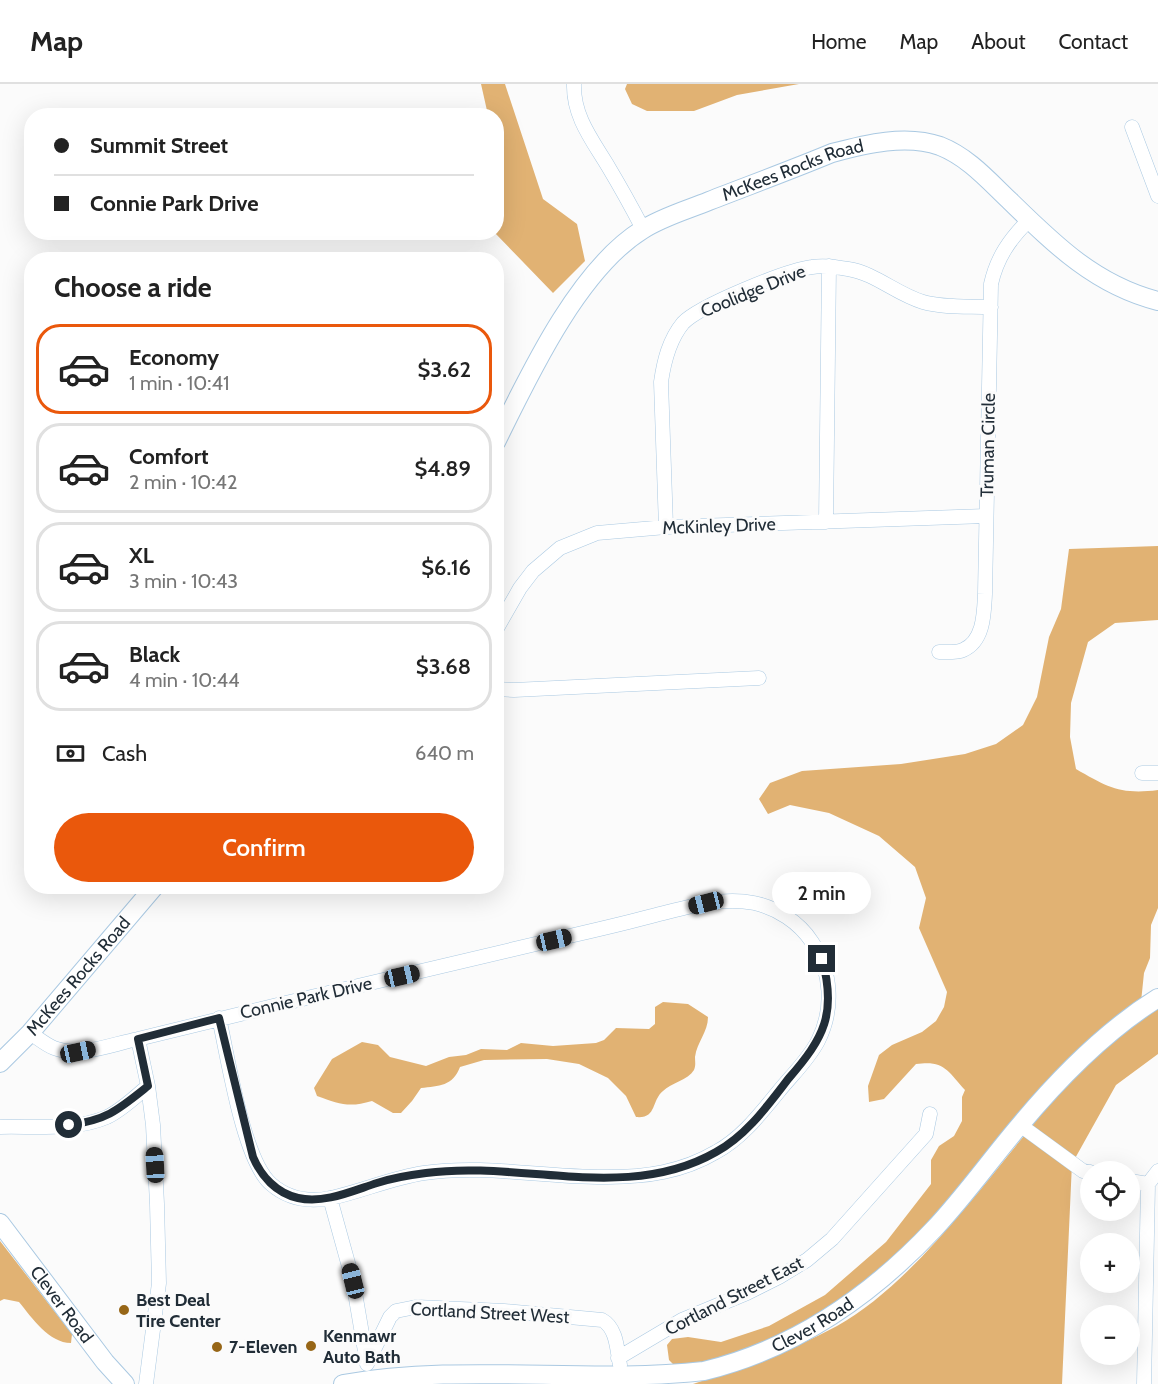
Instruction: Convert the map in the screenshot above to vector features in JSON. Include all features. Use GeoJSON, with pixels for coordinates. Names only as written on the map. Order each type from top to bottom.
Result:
{"type":"FeatureCollection","features":[{"type":"Feature","properties":{"kind":"street"},"geometry":{"type":"LineString","coordinates":[[574,84],[573,93],[579,118],[587,136],[620,187],[643,229]]}},
{"type":"Feature","properties":{"kind":"street"},"geometry":{"type":"LineString","coordinates":[[1132,127],[1158,196]]}},
{"type":"Feature","properties":{"kind":"street","name":"McKees Rocks Road"},"geometry":{"type":"LineString","coordinates":[[504,427],[550,338],[571,306],[594,275],[617,250],[643,229],[832,153],[860,145],[899,141],[921,142],[941,147],[976,169],[1069,255],[1099,278],[1131,293],[1158,301]]}},
{"type":"Feature","properties":{"kind":"street","name":"Truman Circle"},"geometry":{"type":"LineString","coordinates":[[939,652],[962,651],[972,644],[981,629],[985,594],[991,284],[1005,247],[1029,219]]}},
{"type":"Feature","properties":{"kind":"street"},"geometry":{"type":"LineString","coordinates":[[826,522],[829,266]]}},
{"type":"Feature","properties":{"kind":"street","name":"Coolidge Drive"},"geometry":{"type":"LineString","coordinates":[[666,527],[661,382],[664,360],[671,341],[684,323],[703,308],[793,271],[829,266],[869,275],[922,302],[991,307]]}},
{"type":"Feature","properties":{"kind":"street","name":"McKinley Drive"},"geometry":{"type":"LineString","coordinates":[[504,616],[533,571],[560,548],[597,533],[666,527],[986,516]]}},
{"type":"Feature","properties":{"kind":"street"},"geometry":{"type":"LineString","coordinates":[[504,689],[759,678]]}},
{"type":"Feature","properties":{"kind":"street"},"geometry":{"type":"LineString","coordinates":[[1142,773],[1158,773]]}},
{"type":"Feature","properties":{"kind":"street","name":"McKees Rocks Road"},"geometry":{"type":"LineString","coordinates":[[0,1062],[30,1033],[148,894]]}},
{"type":"Feature","properties":{"kind":"street","name":"Connie Park Drive"},"geometry":{"type":"LineString","coordinates":[[30,1033],[52,1047],[78,1052],[138,1039],[219,1018],[706,903],[729,901],[750,902],[769,907],[792,920],[810,938],[822,959],[829,982],[829,1004],[825,1024],[810,1054],[741,1134],[717,1152],[688,1166],[657,1175],[598,1177],[499,1171],[426,1173],[380,1182],[330,1198],[297,1198],[269,1183],[259,1171],[246,1136],[219,1018]]}},
{"type":"Feature","properties":{"kind":"street","name":"Clever Road"},"geometry":{"type":"LineString","coordinates":[[343,1384],[368,1372],[623,1382],[702,1371],[747,1359],[792,1340],[856,1300],[935,1228],[1020,1125],[1083,1057],[1117,1027],[1158,998]]}},
{"type":"Feature","properties":{"kind":"street"},"geometry":{"type":"LineString","coordinates":[[138,1039],[153,1125],[159,1282],[146,1384]]}},
{"type":"Feature","properties":{"kind":"street"},"geometry":{"type":"LineString","coordinates":[[0,1127],[92,1122],[114,1113],[148,1086]]}},
{"type":"Feature","properties":{"kind":"street","name":"Cortland Street East"},"geometry":{"type":"LineString","coordinates":[[618,1358],[682,1320],[747,1293],[780,1277],[807,1260],[839,1232],[926,1134],[930,1114]]}},
{"type":"Feature","properties":{"kind":"street"},"geometry":{"type":"LineString","coordinates":[[1020,1125],[1080,1169]]}},
{"type":"Feature","properties":{"kind":"street"},"geometry":{"type":"LineString","coordinates":[[1144,1384],[1148,1184],[1158,1171]]}},
{"type":"Feature","properties":{"kind":"street"},"geometry":{"type":"LineString","coordinates":[[1140,1183],[1148,1184]]}},
{"type":"Feature","properties":{"kind":"street"},"geometry":{"type":"LineString","coordinates":[[330,1198],[353,1281],[368,1372]]}},
{"type":"Feature","properties":{"kind":"street","name":"Clever Road"},"geometry":{"type":"LineString","coordinates":[[0,1223],[120,1382]]}},
{"type":"Feature","properties":{"kind":"street","name":"Cortland Street West"},"geometry":{"type":"LineString","coordinates":[[368,1372],[390,1317],[396,1311],[416,1307],[504,1311],[602,1320],[610,1324],[613,1330],[623,1382]]}},
{"type":"Feature","properties":{"kind":"shaded area"},"geometry":{"type":"Polygon","coordinates":[[[481,84],[505,84],[543,199],[577,224],[585,261],[553,293],[502,240],[504,240],[504,108],[486,108],[481,84]]]}},
{"type":"Feature","properties":{"kind":"shaded area"},"geometry":{"type":"Polygon","coordinates":[[[627,84],[799,84],[737,95],[694,111],[647,111],[632,104],[625,89],[627,84]]]}},
{"type":"Feature","properties":{"kind":"shaded area"},"geometry":{"type":"Polygon","coordinates":[[[1158,546],[1158,620],[1115,623],[1088,642],[1071,703],[1070,737],[1076,769],[1115,788],[1134,791],[1158,790],[1158,908],[1151,925],[1150,958],[1144,973],[1141,1002],[906,1252],[790,1337],[701,1368],[674,1365],[669,1360],[667,1345],[672,1339],[688,1337],[721,1342],[769,1326],[825,1295],[886,1242],[931,1184],[931,1160],[939,1146],[954,1136],[962,1121],[962,1097],[965,1090],[949,1072],[939,1065],[916,1064],[884,1099],[869,1102],[868,1086],[879,1055],[892,1045],[922,1032],[936,1021],[944,1007],[947,992],[919,928],[926,898],[915,867],[879,836],[829,813],[790,805],[768,814],[759,799],[770,783],[802,771],[901,764],[965,754],[996,744],[1023,725],[1037,697],[1049,637],[1061,609],[1069,549],[1158,546]]]}},
{"type":"Feature","properties":{"kind":"shaded area"},"geometry":{"type":"Polygon","coordinates":[[[1158,999],[1158,1054],[1116,1085],[1073,1162],[1021,1125],[1158,999]]]}},
{"type":"Feature","properties":{"kind":"shaded area"},"geometry":{"type":"Polygon","coordinates":[[[663,1002],[688,1004],[708,1017],[708,1022],[696,1052],[694,1070],[663,1091],[651,1112],[643,1117],[636,1117],[626,1096],[608,1078],[579,1064],[547,1059],[484,1060],[460,1067],[453,1078],[445,1084],[421,1088],[401,1113],[393,1113],[372,1101],[350,1105],[332,1101],[317,1096],[314,1088],[332,1059],[362,1042],[378,1045],[390,1057],[426,1066],[449,1057],[466,1055],[481,1049],[507,1050],[521,1043],[553,1046],[596,1043],[604,1040],[616,1028],[649,1029],[655,1024],[655,1007],[663,1002]]]}},
{"type":"Feature","properties":{"kind":"shaded area"},"geometry":{"type":"Polygon","coordinates":[[[1028,1131],[1072,1163],[1062,1384],[693,1384],[784,1351],[837,1326],[864,1309],[940,1238],[1028,1131]]]}},
{"type":"Feature","properties":{"kind":"shaded area"},"geometry":{"type":"Polygon","coordinates":[[[0,1241],[72,1334],[71,1343],[55,1339],[48,1334],[19,1302],[4,1299],[0,1301],[0,1241]]]}},
{"type":"Feature","properties":{"kind":"place","name":"Best Deal Tire Center"},"geometry":{"type":"Point","coordinates":[124,1310]}},
{"type":"Feature","properties":{"kind":"place","name":"Kenmawr Auto Bath"},"geometry":{"type":"Point","coordinates":[311,1346]}},
{"type":"Feature","properties":{"kind":"place","name":"7-Eleven"},"geometry":{"type":"Point","coordinates":[217,1347]}},
{"type":"Feature","properties":{"kind":"route"},"geometry":{"type":"LineString","coordinates":[[69,1125],[92,1122],[107,1117],[148,1086],[138,1039],[219,1018],[246,1136],[259,1171],[269,1183],[297,1198],[313,1200],[330,1198],[380,1182],[426,1173],[499,1171],[598,1177],[657,1175],[688,1166],[717,1152],[741,1134],[810,1054],[825,1024],[829,1004],[829,982],[822,959]]}}]}
